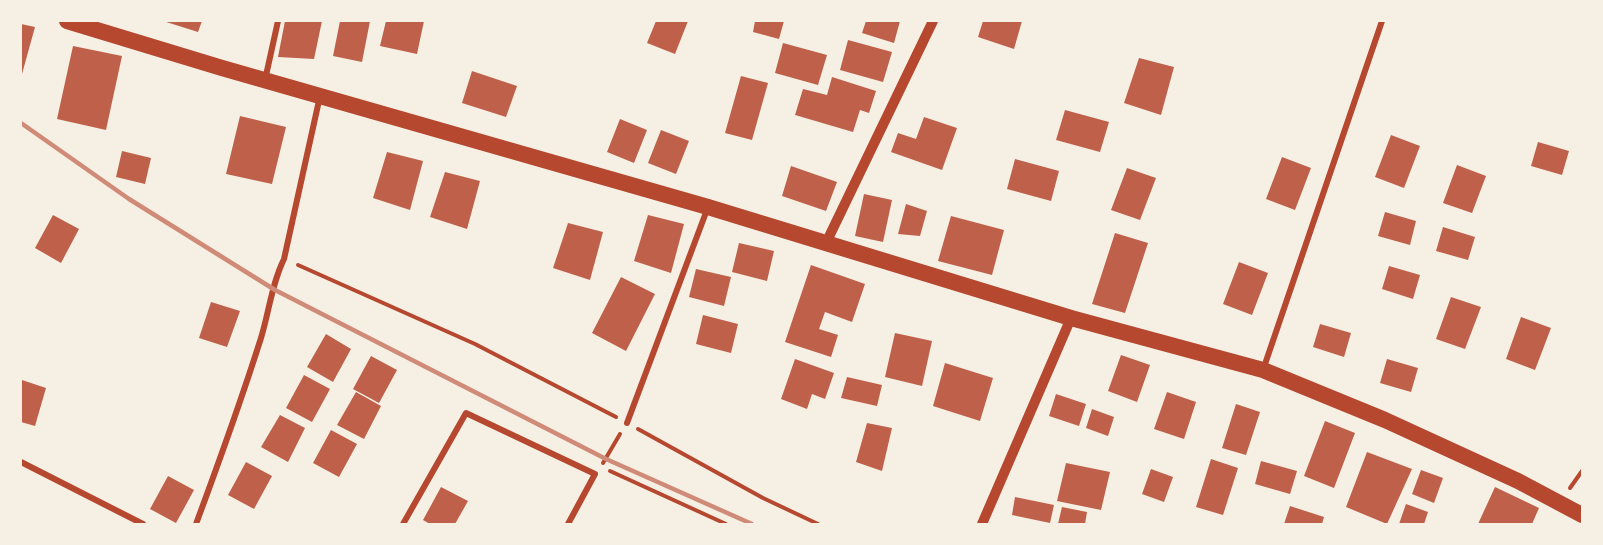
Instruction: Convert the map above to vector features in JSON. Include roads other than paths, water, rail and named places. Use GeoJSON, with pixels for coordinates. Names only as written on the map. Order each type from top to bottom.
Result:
{"type":"FeatureCollection","features":[{"type":"Feature","properties":{"kind":"highway"},"geometry":{"type":"LineString","coordinates":[[67,21],[708,207],[825,245],[1071,318],[1263,370],[1385,420],[1518,481],[1582,515]]}},
{"type":"Feature","properties":{"kind":"street"},"geometry":{"type":"LineString","coordinates":[[265,80],[278,21]]}},
{"type":"Feature","properties":{"kind":"street"},"geometry":{"type":"LineString","coordinates":[[825,245],[933,21]]}},
{"type":"Feature","properties":{"kind":"street"},"geometry":{"type":"LineString","coordinates":[[1263,370],[1382,21]]}},
{"type":"Feature","properties":{"kind":"street"},"geometry":{"type":"LineString","coordinates":[[196,524],[228,440],[262,335],[278,271],[285,259],[321,96]]}},
{"type":"Feature","properties":{"kind":"street"},"geometry":{"type":"LineString","coordinates":[[627,423],[708,207]]}},
{"type":"Feature","properties":{"kind":"street"},"geometry":{"type":"LineString","coordinates":[[982,524],[1071,318]]}},
{"type":"Feature","properties":{"kind":"street"},"geometry":{"type":"LineString","coordinates":[[403,524],[466,413],[595,474],[568,524]]}},
{"type":"Feature","properties":{"kind":"street"},"geometry":{"type":"LineString","coordinates":[[21,462],[143,524]]}},
{"type":"Feature","properties":{"kind":"railway"},"geometry":{"type":"LineString","coordinates":[[21,123],[129,199],[275,290],[606,459],[752,524]]}}]}
